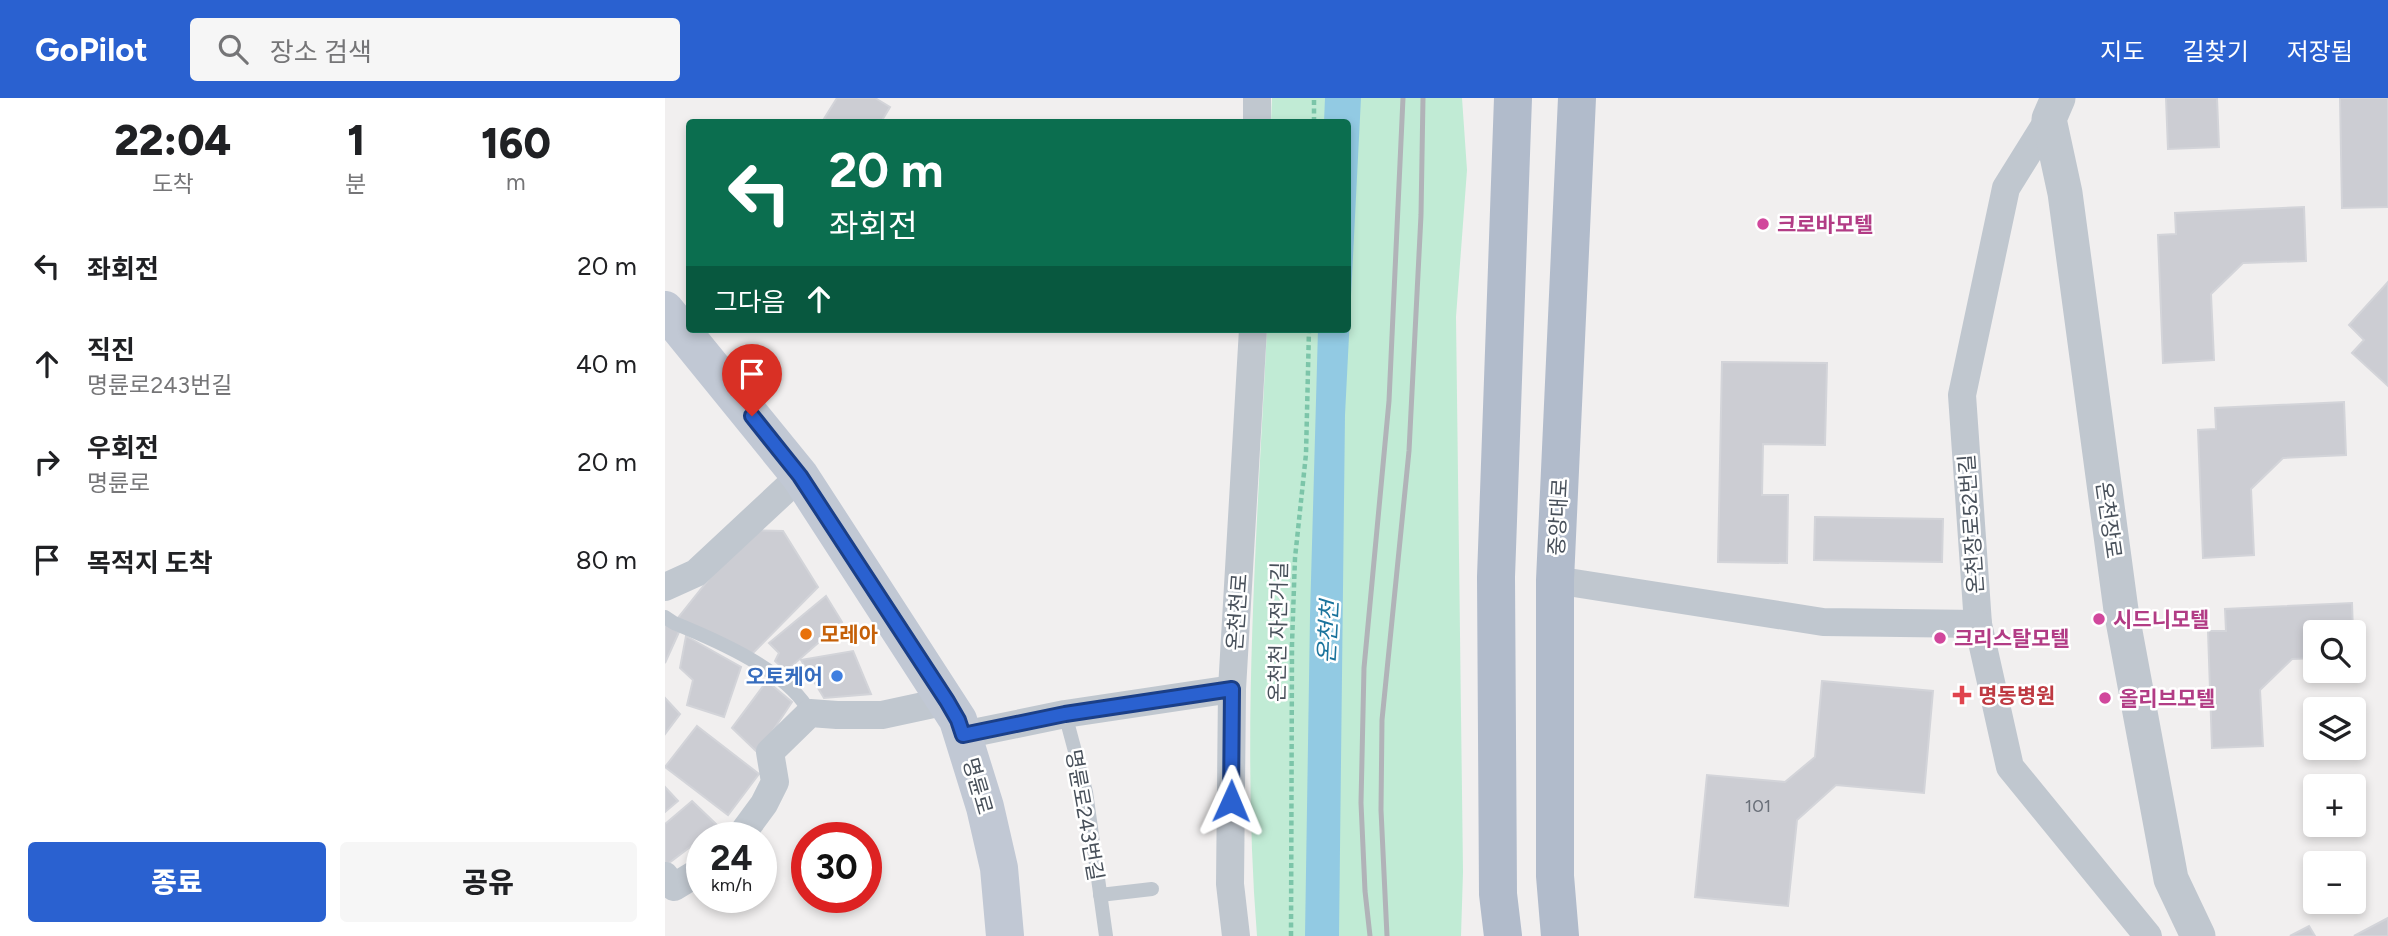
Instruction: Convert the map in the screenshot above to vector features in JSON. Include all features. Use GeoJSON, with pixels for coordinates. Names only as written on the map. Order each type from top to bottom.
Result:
{"type":"FeatureCollection","features":[{"type":"Feature","properties":{"kind":"main road"},"geometry":{"type":"LineString","coordinates":[[1503,936],[1499,894],[1496,577],[1513,98]]}},
{"type":"Feature","properties":{"kind":"main road","name":"중앙대로"},"geometry":{"type":"LineString","coordinates":[[1560,936],[1555,876],[1555,580],[1577,98]]}},
{"type":"Feature","properties":{"kind":"main road","name":"명륜로"},"geometry":{"type":"LineString","coordinates":[[665,310],[800,476],[955,718],[985,807],[999,867],[1005,936]]}},
{"type":"Feature","properties":{"kind":"street"},"geometry":{"type":"LineString","coordinates":[[1257,98],[1257,119]]}},
{"type":"Feature","properties":{"kind":"street","name":"온천장로52번길"},"geometry":{"type":"LineString","coordinates":[[2053,108],[2006,188],[1962,395],[1978,624],[2010,768],[2148,936]]}},
{"type":"Feature","properties":{"kind":"street","name":"온천장로"},"geometry":{"type":"LineString","coordinates":[[2053,108],[2126,637],[2171,879],[2198,936]]}},
{"type":"Feature","properties":{"kind":"street","name":"온천천로"},"geometry":{"type":"LineString","coordinates":[[1236,936],[1230,884],[1232,689],[1253,333]]}},
{"type":"Feature","properties":{"kind":"street"},"geometry":{"type":"LineString","coordinates":[[665,587],[696,573],[800,476]]}},
{"type":"Feature","properties":{"kind":"street"},"geometry":{"type":"LineString","coordinates":[[1555,580],[1823,622],[1978,624]]}},
{"type":"Feature","properties":{"kind":"street"},"geometry":{"type":"LineString","coordinates":[[751,822],[775,782],[771,752],[810,713],[955,718],[1065,714],[1232,689]]}},
{"type":"Feature","properties":{"kind":"street"},"geometry":{"type":"LineString","coordinates":[[669,882],[686,876]]}},
{"type":"Feature","properties":{"kind":"lane"},"geometry":{"type":"LineString","coordinates":[[665,617],[758,663],[798,694],[810,713]]}},
{"type":"Feature","properties":{"kind":"lane","name":"명륜로243번길"},"geometry":{"type":"LineString","coordinates":[[1065,714],[1086,792],[1106,936]]}},
{"type":"Feature","properties":{"kind":"lane"},"geometry":{"type":"LineString","coordinates":[[1100,895],[1152,888]]}},
{"type":"Feature","properties":{"kind":"path"},"geometry":{"type":"LineString","coordinates":[[1314,98],[1314,119]]}},
{"type":"Feature","properties":{"kind":"path","name":"온천천 자전거길"},"geometry":{"type":"LineString","coordinates":[[1291,936],[1292,644],[1295,558],[1305,454],[1309,333]]}},
{"type":"Feature","properties":{"kind":"green space"},"geometry":{"type":"Polygon","coordinates":[[[1272,98],[1462,98],[1467,170],[1456,317],[1463,872],[1461,936],[1257,936],[1252,860],[1250,709],[1267,333],[1351,333],[1351,119],[1271,119],[1272,98]]]}},
{"type":"Feature","properties":{"kind":"water","name":"온천천"},"geometry":{"type":"Polygon","coordinates":[[[1325,98],[1361,98],[1351,296],[1351,119],[1324,119],[1325,98]]]}},
{"type":"Feature","properties":{"kind":"water","name":"온천천"},"geometry":{"type":"Polygon","coordinates":[[[1318,333],[1349,333],[1345,415],[1339,936],[1305,936],[1318,333]]]}},
{"type":"Feature","properties":{"kind":"building"},"geometry":{"type":"Polygon","coordinates":[[[837,98],[875,98],[890,107],[883,119],[824,119],[837,98]]]}},
{"type":"Feature","properties":{"kind":"building"},"geometry":{"type":"Polygon","coordinates":[[[2166,98],[2217,98],[2219,147],[2168,149],[2166,98]]]}},
{"type":"Feature","properties":{"kind":"building"},"geometry":{"type":"Polygon","coordinates":[[[2340,98],[2388,98],[2388,207],[2342,208],[2340,98]]]}},
{"type":"Feature","properties":{"kind":"building"},"geometry":{"type":"Polygon","coordinates":[[[2304,207],[2306,261],[2243,263],[2211,294],[2214,360],[2163,363],[2158,235],[2176,234],[2175,213],[2304,207]]]}},
{"type":"Feature","properties":{"kind":"building"},"geometry":{"type":"Polygon","coordinates":[[[2388,282],[2388,386],[2352,353],[2364,340],[2349,325],[2388,282]]]}},
{"type":"Feature","properties":{"kind":"building"},"geometry":{"type":"Polygon","coordinates":[[[1722,362],[1827,363],[1825,445],[1763,444],[1762,495],[1788,495],[1787,563],[1718,562],[1722,362]]]}},
{"type":"Feature","properties":{"kind":"building"},"geometry":{"type":"Polygon","coordinates":[[[2344,402],[2346,455],[2283,458],[2251,489],[2254,555],[2203,558],[2198,430],[2216,429],[2215,408],[2344,402]]]}},
{"type":"Feature","properties":{"kind":"building"},"geometry":{"type":"Polygon","coordinates":[[[1815,517],[1943,519],[1942,562],[1814,560],[1815,517]]]}},
{"type":"Feature","properties":{"kind":"building"},"geometry":{"type":"Polygon","coordinates":[[[748,530],[783,531],[818,587],[748,658],[674,623],[748,530]]]}},
{"type":"Feature","properties":{"kind":"building"},"geometry":{"type":"Polygon","coordinates":[[[826,596],[842,622],[786,671],[775,661],[779,653],[769,643],[826,596]]]}},
{"type":"Feature","properties":{"kind":"building"},"geometry":{"type":"Polygon","coordinates":[[[2352,603],[2353,620],[2303,620],[2303,659],[2292,659],[2260,690],[2263,746],[2212,748],[2208,631],[2226,631],[2225,609],[2352,603]]]}},
{"type":"Feature","properties":{"kind":"building"},"geometry":{"type":"Polygon","coordinates":[[[665,623],[679,632],[665,663],[665,623]]]}},
{"type":"Feature","properties":{"kind":"building"},"geometry":{"type":"Polygon","coordinates":[[[686,636],[741,667],[724,717],[687,705],[693,680],[680,668],[686,636]]]}},
{"type":"Feature","properties":{"kind":"building"},"geometry":{"type":"Polygon","coordinates":[[[853,651],[871,694],[824,698],[801,660],[853,651]]]}},
{"type":"Feature","properties":{"kind":"building"},"geometry":{"type":"Polygon","coordinates":[[[767,681],[792,702],[758,753],[732,728],[767,681]]]}},
{"type":"Feature","properties":{"kind":"building"},"geometry":{"type":"Polygon","coordinates":[[[1822,681],[1933,691],[1924,793],[1836,785],[1797,820],[1788,906],[1695,897],[1707,775],[1785,782],[1815,757],[1822,681]]]}},
{"type":"Feature","properties":{"kind":"building"},"geometry":{"type":"Polygon","coordinates":[[[665,698],[680,714],[665,734],[665,698]]]}},
{"type":"Feature","properties":{"kind":"building"},"geometry":{"type":"Polygon","coordinates":[[[697,726],[759,774],[728,815],[665,767],[697,726]]]}},
{"type":"Feature","properties":{"kind":"building"},"geometry":{"type":"Polygon","coordinates":[[[665,787],[678,801],[665,812],[665,787]]]}},
{"type":"Feature","properties":{"kind":"building"},"geometry":{"type":"Polygon","coordinates":[[[692,801],[714,822],[686,822],[686,850],[665,866],[665,824],[692,801]]]}},
{"type":"Feature","properties":{"kind":"building"},"geometry":{"type":"Polygon","coordinates":[[[2388,918],[2388,936],[2354,936],[2388,918]]]}},
{"type":"Feature","properties":{"kind":"building"},"geometry":{"type":"Polygon","coordinates":[[[2309,926],[2315,936],[2290,936],[2309,926]]]}},
{"type":"Feature","properties":{"kind":"railway"},"geometry":{"type":"LineString","coordinates":[[1370,936],[1361,803],[1364,668],[1389,401],[1403,98]]}},
{"type":"Feature","properties":{"kind":"railway"},"geometry":{"type":"LineString","coordinates":[[1387,936],[1381,810],[1382,720],[1409,451],[1421,215],[1423,98]]}},
{"type":"Feature","properties":{"kind":"place","name":"크로바모텔"},"geometry":{"type":"Point","coordinates":[1763,224]}},
{"type":"Feature","properties":{"kind":"place","name":"시드니모텔"},"geometry":{"type":"Point","coordinates":[2099,619]}},
{"type":"Feature","properties":{"kind":"place","name":"모레아"},"geometry":{"type":"Point","coordinates":[806,634]}},
{"type":"Feature","properties":{"kind":"place","name":"크리스탈모텔"},"geometry":{"type":"Point","coordinates":[1940,638]}},
{"type":"Feature","properties":{"kind":"place","name":"오토케어"},"geometry":{"type":"Point","coordinates":[837,676]}},
{"type":"Feature","properties":{"kind":"place","name":"명동병원"},"geometry":{"type":"Point","coordinates":[1962,695]}},
{"type":"Feature","properties":{"kind":"place","name":"올리브모텔"},"geometry":{"type":"Point","coordinates":[2105,698]}},
{"type":"Feature","properties":{"kind":"route"},"geometry":{"type":"LineString","coordinates":[[752,416],[800,476],[947,701],[963,735],[1065,714],[1232,689],[1231,801]]}}]}
